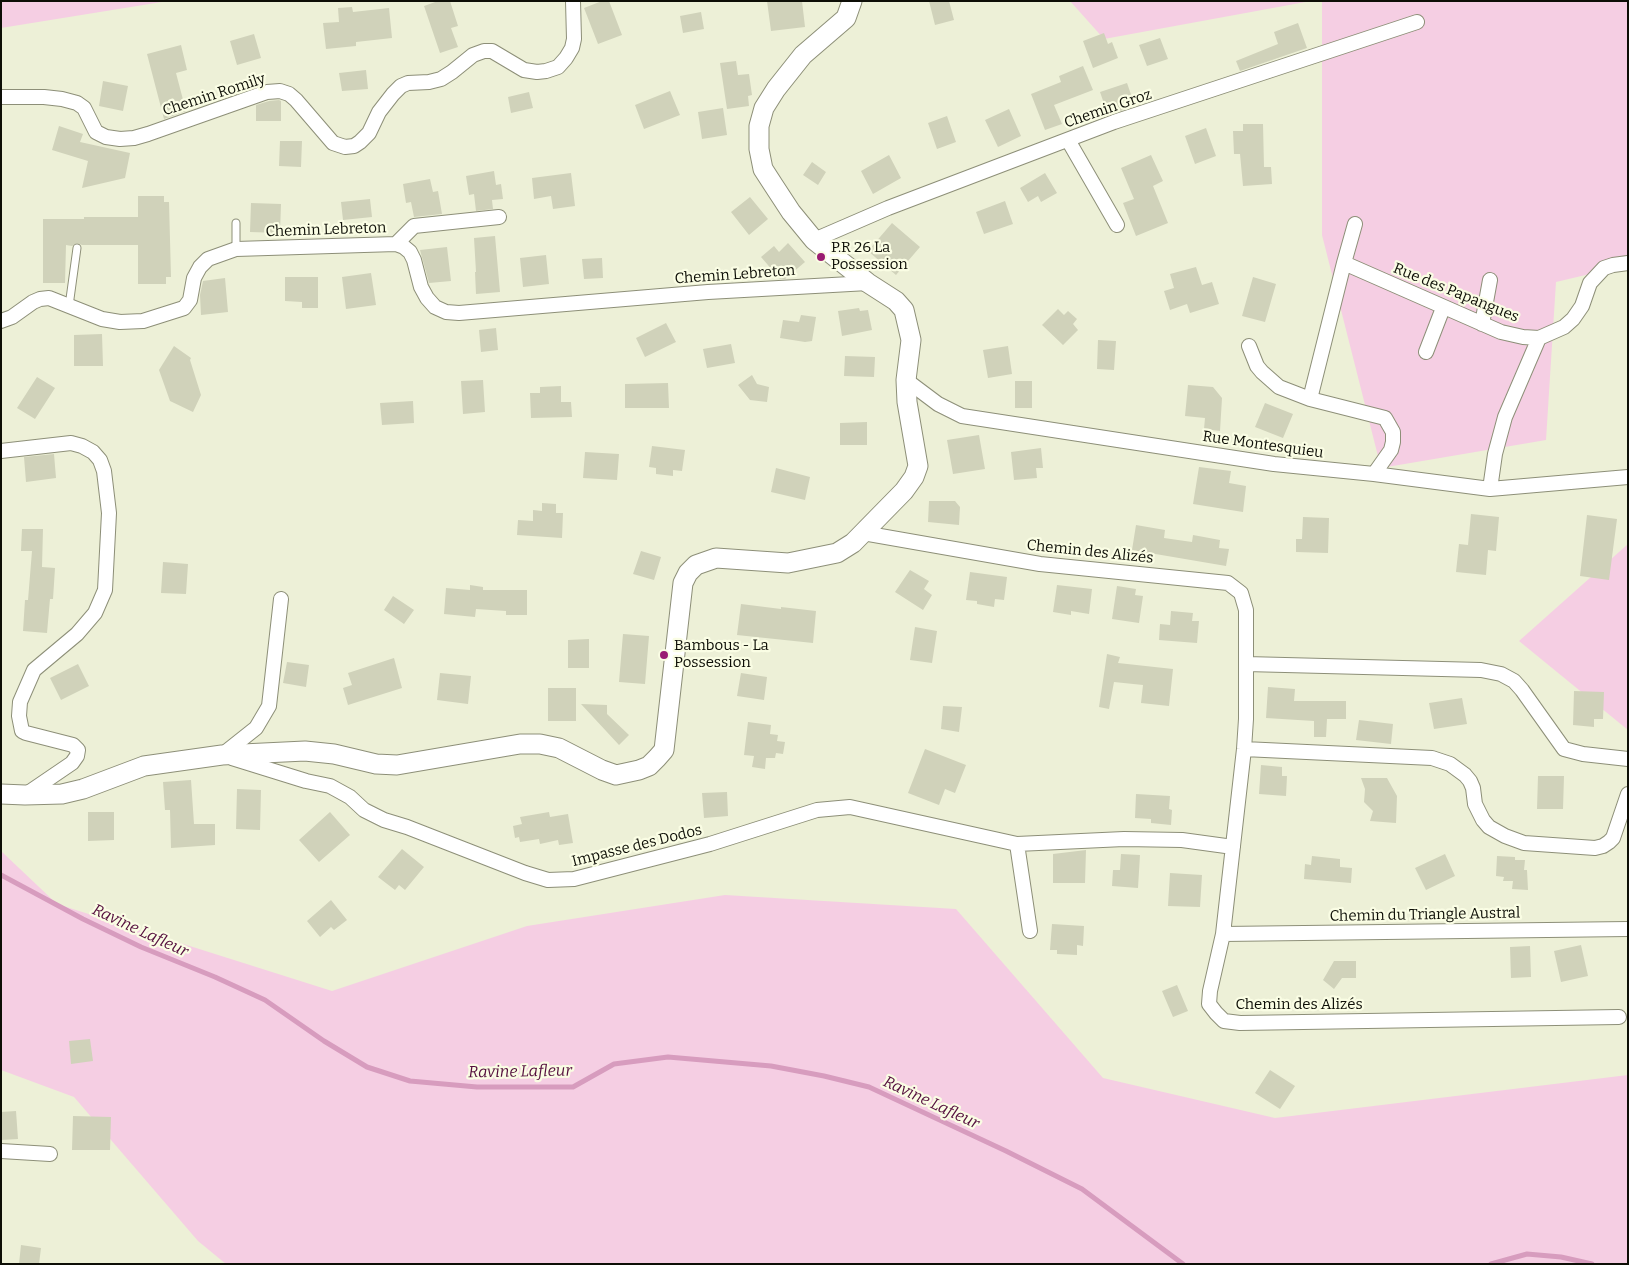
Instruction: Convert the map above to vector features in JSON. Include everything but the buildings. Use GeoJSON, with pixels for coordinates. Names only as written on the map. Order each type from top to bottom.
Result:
{"type":"FeatureCollection","features":[{"type":"Feature","properties":{"kind":"main road"},"geometry":{"type":"LineString","coordinates":[[1,794],[62,794],[83,789],[144,766],[222,754],[305,751],[334,754],[376,764],[396,766],[520,744],[540,744],[559,748],[602,770],[616,774],[629,773],[649,766],[664,750],[684,583],[688,573],[696,565],[716,558],[788,563],[838,553],[853,543],[904,491],[914,477],[918,466],[909,420],[906,380],[911,340],[904,310],[896,301],[868,283],[814,240],[791,212],[763,169],[758,149],[759,126],[764,108],[786,74],[803,55],[846,18],[852,1]]}},
{"type":"Feature","properties":{"kind":"street","name":"Chemin Romily"},"geometry":{"type":"LineString","coordinates":[[1,97],[53,98],[78,103],[84,108],[96,132],[120,139],[148,134],[267,92],[280,91],[289,94],[296,100],[333,143],[345,147],[354,146],[368,133],[379,112],[401,86],[441,79],[473,55],[484,51],[492,51],[524,70],[537,72],[558,67],[572,48],[574,39],[573,1]]}},
{"type":"Feature","properties":{"kind":"street","name":"Chemin Groz"},"geometry":{"type":"LineString","coordinates":[[814,240],[888,208],[1114,122],[1417,22]]}},
{"type":"Feature","properties":{"kind":"street"},"geometry":{"type":"LineString","coordinates":[[1068,140],[1117,225]]}},
{"type":"Feature","properties":{"kind":"street"},"geometry":{"type":"LineString","coordinates":[[396,244],[414,226],[499,217]]}},
{"type":"Feature","properties":{"kind":"street"},"geometry":{"type":"LineString","coordinates":[[1310,399],[1355,224]]}},
{"type":"Feature","properties":{"kind":"street","name":"Chemin Lebreton"},"geometry":{"type":"LineString","coordinates":[[1,321],[12,317],[32,302],[49,298],[102,319],[120,322],[143,321],[178,310],[188,304],[194,278],[200,267],[208,259],[236,249],[396,244],[410,252],[421,287],[427,298],[436,307],[446,312],[458,313],[708,292],[868,283]]}},
{"type":"Feature","properties":{"kind":"street","name":"Rue des Papangues"},"geometry":{"type":"LineString","coordinates":[[1344,263],[1501,332],[1523,337],[1539,338]]}},
{"type":"Feature","properties":{"kind":"street"},"geometry":{"type":"LineString","coordinates":[[1490,490],[1494,454],[1505,418],[1539,338],[1564,327],[1573,319],[1582,306],[1590,283],[1604,268],[1628,263]]}},
{"type":"Feature","properties":{"kind":"street"},"geometry":{"type":"LineString","coordinates":[[1482,324],[1490,280]]}},
{"type":"Feature","properties":{"kind":"street"},"geometry":{"type":"LineString","coordinates":[[1426,352],[1443,308]]}},
{"type":"Feature","properties":{"kind":"street"},"geometry":{"type":"LineString","coordinates":[[1249,346],[1253,360],[1262,372],[1278,387],[1310,399],[1385,418],[1393,432],[1393,442],[1391,450],[1374,474]]}},
{"type":"Feature","properties":{"kind":"street","name":"Rue Montesquieu"},"geometry":{"type":"LineString","coordinates":[[906,380],[938,404],[962,416],[1274,464],[1374,474],[1490,490],[1628,477]]}},
{"type":"Feature","properties":{"kind":"street"},"geometry":{"type":"LineString","coordinates":[[1,451],[71,443],[93,452],[100,460],[104,471],[109,513],[105,590],[95,614],[77,634],[34,670],[20,702],[19,716],[22,731],[67,742],[78,750],[77,756],[72,763],[25,795]]}},
{"type":"Feature","properties":{"kind":"street","name":"Chemin des Alizés"},"geometry":{"type":"LineString","coordinates":[[863,533],[1040,564],[1228,583],[1241,593],[1246,610],[1246,719],[1244,749],[1223,934],[1210,991],[1210,1004],[1224,1021],[1240,1023],[1619,1016]]}},
{"type":"Feature","properties":{"kind":"street"},"geometry":{"type":"LineString","coordinates":[[222,754],[256,728],[269,706],[281,599]]}},
{"type":"Feature","properties":{"kind":"street"},"geometry":{"type":"LineString","coordinates":[[1246,664],[1481,670],[1501,674],[1514,681],[1522,690],[1564,749],[1583,754],[1628,759]]}},
{"type":"Feature","properties":{"kind":"street"},"geometry":{"type":"LineString","coordinates":[[1244,749],[1432,758],[1450,764],[1465,775],[1473,788],[1475,804],[1483,820],[1505,836],[1524,843],[1595,848],[1603,846],[1613,838],[1628,794]]}},
{"type":"Feature","properties":{"kind":"street","name":"Impasse des Dodos"},"geometry":{"type":"LineString","coordinates":[[222,754],[306,781],[330,786],[350,797],[364,810],[384,820],[407,827],[525,874],[548,880],[574,879],[710,844],[817,810],[850,807],[1016,844],[1124,839],[1182,840],[1232,848]]}},
{"type":"Feature","properties":{"kind":"street"},"geometry":{"type":"LineString","coordinates":[[1016,844],[1030,931]]}},
{"type":"Feature","properties":{"kind":"street","name":"Chemin du Triangle Austral"},"geometry":{"type":"LineString","coordinates":[[1223,934],[1628,929]]}},
{"type":"Feature","properties":{"kind":"street"},"geometry":{"type":"LineString","coordinates":[[1,1151],[50,1154]]}},
{"type":"Feature","properties":{"kind":"lane"},"geometry":{"type":"LineString","coordinates":[[236,223],[236,249]]}},
{"type":"Feature","properties":{"kind":"lane"},"geometry":{"type":"LineString","coordinates":[[69,306],[78,248]]}},
{"type":"Feature","properties":{"kind":"shaded area"},"geometry":{"type":"Polygon","coordinates":[[[1,1],[168,1],[1,28],[1,1]]]}},
{"type":"Feature","properties":{"kind":"shaded area"},"geometry":{"type":"Polygon","coordinates":[[[1070,1],[1311,1],[1104,39],[1070,1]]]}},
{"type":"Feature","properties":{"kind":"shaded area"},"geometry":{"type":"Polygon","coordinates":[[[1322,1],[1628,1],[1628,265],[1556,282],[1546,440],[1381,468],[1322,235],[1322,1]]]}},
{"type":"Feature","properties":{"kind":"shaded area"},"geometry":{"type":"Polygon","coordinates":[[[1628,544],[1628,730],[1519,641],[1628,544]]]}},
{"type":"Feature","properties":{"kind":"shaded area"},"geometry":{"type":"Polygon","coordinates":[[[1,851],[57,904],[332,991],[527,926],[725,895],[956,909],[1103,1078],[1275,1118],[1628,1075],[1628,1264],[226,1264],[198,1241],[74,1097],[1,1070],[1,851]]]}},
{"type":"Feature","properties":{"kind":"waterway","name":"Ravine Lafleur"},"geometry":{"type":"LineString","coordinates":[[1,875],[83,919],[141,947],[265,1000],[324,1041],[367,1067],[410,1081],[477,1087],[573,1087],[614,1064],[668,1057],[771,1066],[869,1087],[1082,1189],[1183,1264]]}},
{"type":"Feature","properties":{"kind":"waterway","name":"Ravine Lafleur"},"geometry":{"type":"LineString","coordinates":[[1491,1264],[1527,1254],[1561,1257],[1592,1264]]}},
{"type":"Feature","properties":{"kind":"place","name":"P.R 26 La Possession"},"geometry":{"type":"Point","coordinates":[821,257]}},
{"type":"Feature","properties":{"kind":"place","name":"Bambous - La Possession"},"geometry":{"type":"Point","coordinates":[664,655]}}]}
